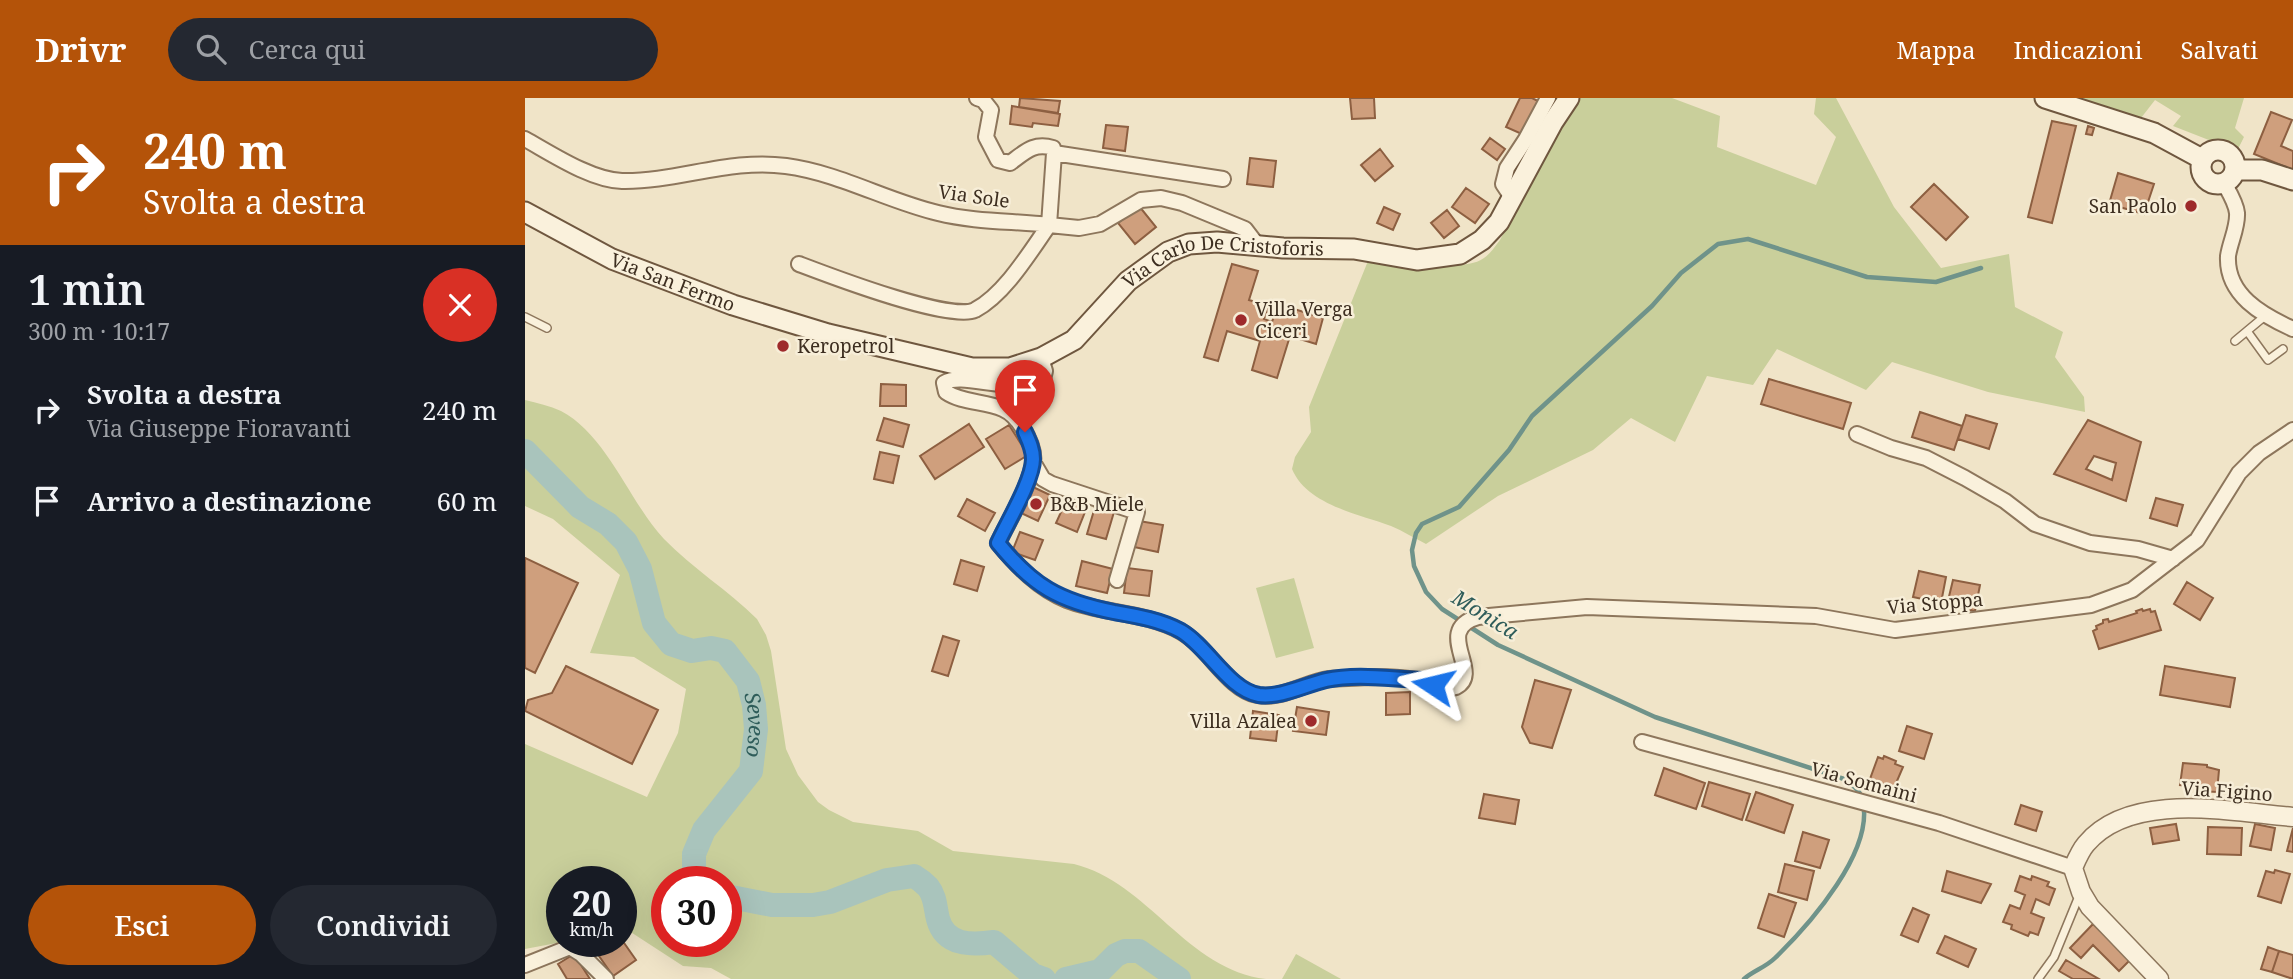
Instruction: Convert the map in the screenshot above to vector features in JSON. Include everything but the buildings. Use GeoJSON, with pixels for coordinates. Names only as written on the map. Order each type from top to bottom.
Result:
{"type":"FeatureCollection","features":[{"type":"Feature","properties":{"kind":"main road","name":"Via Carlo De Cristoforis"},"geometry":{"type":"LineString","coordinates":[[828,334],[972,368],[1010,368],[1041,358],[1074,340],[1128,281],[1168,252],[1189,244],[1217,242],[1354,249],[1417,260],[1460,254],[1482,240],[1499,222],[1553,121],[1569,98]]}},
{"type":"Feature","properties":{"kind":"main road"},"geometry":{"type":"LineString","coordinates":[[2045,98],[2154,132],[2202,159]]}},
{"type":"Feature","properties":{"kind":"main road"},"geometry":{"type":"LineString","coordinates":[[2230,176],[2234,159],[2226,151],[2215,149],[2202,159],[2201,170],[2214,184],[2230,176],[2262,170],[2293,180]]}},
{"type":"Feature","properties":{"kind":"main road","name":"Via San Fermo"},"geometry":{"type":"LineString","coordinates":[[525,212],[612,259],[733,305],[828,334]]}},
{"type":"Feature","properties":{"kind":"street"},"geometry":{"type":"LineString","coordinates":[[799,264],[863,288],[944,310],[973,311],[991,298],[1013,275],[1049,225],[1054,153],[1053,148],[1042,144],[1026,149],[1010,163],[998,160],[986,137],[991,110],[983,100],[977,98]]}},
{"type":"Feature","properties":{"kind":"street"},"geometry":{"type":"LineString","coordinates":[[1513,199],[1503,184],[1507,168],[1548,98]]}},
{"type":"Feature","properties":{"kind":"street","name":"Via Sole"},"geometry":{"type":"LineString","coordinates":[[525,139],[584,171],[620,181],[753,165],[785,166],[825,175],[937,213],[969,219],[1079,228],[1100,224],[1141,200],[1161,198],[1182,203],[1245,229],[1258,246]]}},
{"type":"Feature","properties":{"kind":"street"},"geometry":{"type":"LineString","coordinates":[[1054,153],[1223,179]]}},
{"type":"Feature","properties":{"kind":"street"},"geometry":{"type":"LineString","coordinates":[[2230,176],[2237,216],[2228,255],[2234,287],[2240,296],[2266,315],[2293,329]]}},
{"type":"Feature","properties":{"kind":"street"},"geometry":{"type":"LineString","coordinates":[[1041,358],[1045,371],[1043,379],[1036,383],[1008,386],[956,379],[948,380],[943,388],[951,396],[986,403],[1010,412],[1025,432],[1032,447],[1033,462],[1043,479],[1137,512],[1117,580]]}},
{"type":"Feature","properties":{"kind":"street","name":"Via Stoppa"},"geometry":{"type":"LineString","coordinates":[[1033,462],[998,543],[1011,559],[1041,586],[1067,600],[1150,619],[1180,631],[1207,653],[1234,682],[1255,695],[1267,696],[1328,679],[1369,677],[1422,680],[1446,689],[1457,686],[1464,679],[1466,670],[1457,642],[1464,625],[1587,607],[1816,616],[1895,630],[2091,605],[2132,590],[2197,540],[2239,474],[2259,453],[2293,430]]}},
{"type":"Feature","properties":{"kind":"street"},"geometry":{"type":"LineString","coordinates":[[1857,434],[1926,458],[2005,501],[2035,524],[2090,542],[2138,549],[2173,559]]}},
{"type":"Feature","properties":{"kind":"street","name":"Via Somaini"},"geometry":{"type":"LineString","coordinates":[[1642,742],[1939,823],[2073,868]]}},
{"type":"Feature","properties":{"kind":"street","name":"Via Figino"},"geometry":{"type":"LineString","coordinates":[[2073,868],[2085,845],[2102,830],[2124,819],[2172,807],[2293,817]]}},
{"type":"Feature","properties":{"kind":"street"},"geometry":{"type":"LineString","coordinates":[[2073,868],[2081,892],[2090,907],[2159,979]]}},
{"type":"Feature","properties":{"kind":"street"},"geometry":{"type":"LineString","coordinates":[[525,965],[570,947],[606,979]]}},
{"type":"Feature","properties":{"kind":"lane"},"geometry":{"type":"LineString","coordinates":[[2235,341],[2266,315]]}},
{"type":"Feature","properties":{"kind":"lane"},"geometry":{"type":"LineString","coordinates":[[525,317],[547,328]]}},
{"type":"Feature","properties":{"kind":"lane"},"geometry":{"type":"LineString","coordinates":[[2247,331],[2268,360],[2283,349]]}},
{"type":"Feature","properties":{"kind":"lane"},"geometry":{"type":"LineString","coordinates":[[2038,979],[2055,957],[2081,892]]}},
{"type":"Feature","properties":{"kind":"green space"},"geometry":{"type":"Polygon","coordinates":[[[1581,98],[1672,98],[1720,116],[1717,147],[1816,185],[1836,137],[1814,114],[1816,98],[1836,98],[1894,207],[1941,268],[2009,254],[2015,307],[2063,332],[2055,357],[2084,397],[2085,412],[1988,392],[1892,362],[1866,390],[1777,349],[1753,385],[1707,376],[1675,442],[1631,418],[1593,450],[1498,496],[1426,544],[1391,526],[1321,500],[1299,481],[1292,469],[1295,457],[1311,432],[1309,407],[1370,256],[1459,265],[1483,259],[1500,240],[1567,114],[1581,98]]]}},
{"type":"Feature","properties":{"kind":"green space"},"geometry":{"type":"Polygon","coordinates":[[[2067,98],[2244,98],[2235,128],[2244,137],[2237,151],[2173,126],[2181,116],[2155,100],[2141,118],[2067,98]]]}},
{"type":"Feature","properties":{"kind":"green space"},"geometry":{"type":"Polygon","coordinates":[[[525,400],[561,411],[592,436],[664,539],[757,619],[771,651],[786,749],[798,775],[818,802],[853,822],[918,831],[953,851],[1074,864],[1100,874],[1124,888],[1213,960],[1238,972],[1266,979],[731,979],[711,968],[683,966],[669,957],[742,957],[742,866],[651,866],[651,945],[637,936],[637,866],[546,866],[546,945],[525,949],[525,744],[647,797],[678,733],[686,689],[634,657],[590,653],[620,575],[553,519],[525,506],[525,400]]]}},
{"type":"Feature","properties":{"kind":"green space"},"geometry":{"type":"Polygon","coordinates":[[[1294,578],[1314,648],[1276,658],[1256,588],[1294,578]]]}},
{"type":"Feature","properties":{"kind":"green space"},"geometry":{"type":"Polygon","coordinates":[[[1296,954],[1341,979],[1282,979],[1296,954]]]}},
{"type":"Feature","properties":{"kind":"waterway","name":"Monica"},"geometry":{"type":"LineString","coordinates":[[1744,979],[1771,961],[1789,944],[1837,885],[1860,840],[1864,818],[1859,792],[1844,779],[1655,717],[1498,645],[1442,609],[1426,592],[1414,566],[1412,550],[1416,533],[1422,524],[1459,507],[1509,450],[1532,416],[1652,306],[1681,273],[1718,244],[1748,239],[1867,277],[1936,282],[1981,268]]}},
{"type":"Feature","properties":{"kind":"waterway","name":"Seveso"},"geometry":{"type":"LineString","coordinates":[[525,451],[580,507],[608,524],[626,542],[640,569],[654,623],[671,644],[692,651],[711,648],[725,651],[748,681],[756,729],[751,771],[704,830],[694,854],[694,866]]}},
{"type":"Feature","properties":{"kind":"waterway","name":"Seveso"},"geometry":{"type":"LineString","coordinates":[[742,899],[772,905],[813,905],[830,902],[887,880],[914,876],[931,891],[942,928],[953,939],[968,943],[994,942],[1033,975],[1044,979]]}},
{"type":"Feature","properties":{"kind":"waterway","name":"Seveso"},"geometry":{"type":"LineString","coordinates":[[1066,979],[1100,971],[1116,955],[1125,951],[1139,951],[1179,979]]}},
{"type":"Feature","properties":{"kind":"place","name":"San Paolo"},"geometry":{"type":"Point","coordinates":[2191,206]}},
{"type":"Feature","properties":{"kind":"place","name":"Villa Verga Ciceri"},"geometry":{"type":"Point","coordinates":[1241,320]}},
{"type":"Feature","properties":{"kind":"place","name":"Keropetrol"},"geometry":{"type":"Point","coordinates":[783,346]}},
{"type":"Feature","properties":{"kind":"place","name":"B&B Miele"},"geometry":{"type":"Point","coordinates":[1036,504]}},
{"type":"Feature","properties":{"kind":"place","name":"Villa Azalea"},"geometry":{"type":"Point","coordinates":[1311,721]}},
{"type":"Feature","properties":{"kind":"route"},"geometry":{"type":"LineString","coordinates":[[1025,432],[1032,447],[1033,462],[998,543],[1011,559],[1041,586],[1067,600],[1150,619],[1180,631],[1196,642],[1234,682],[1255,695],[1267,696],[1328,679],[1369,677],[1422,680],[1433,685]]}}]}
